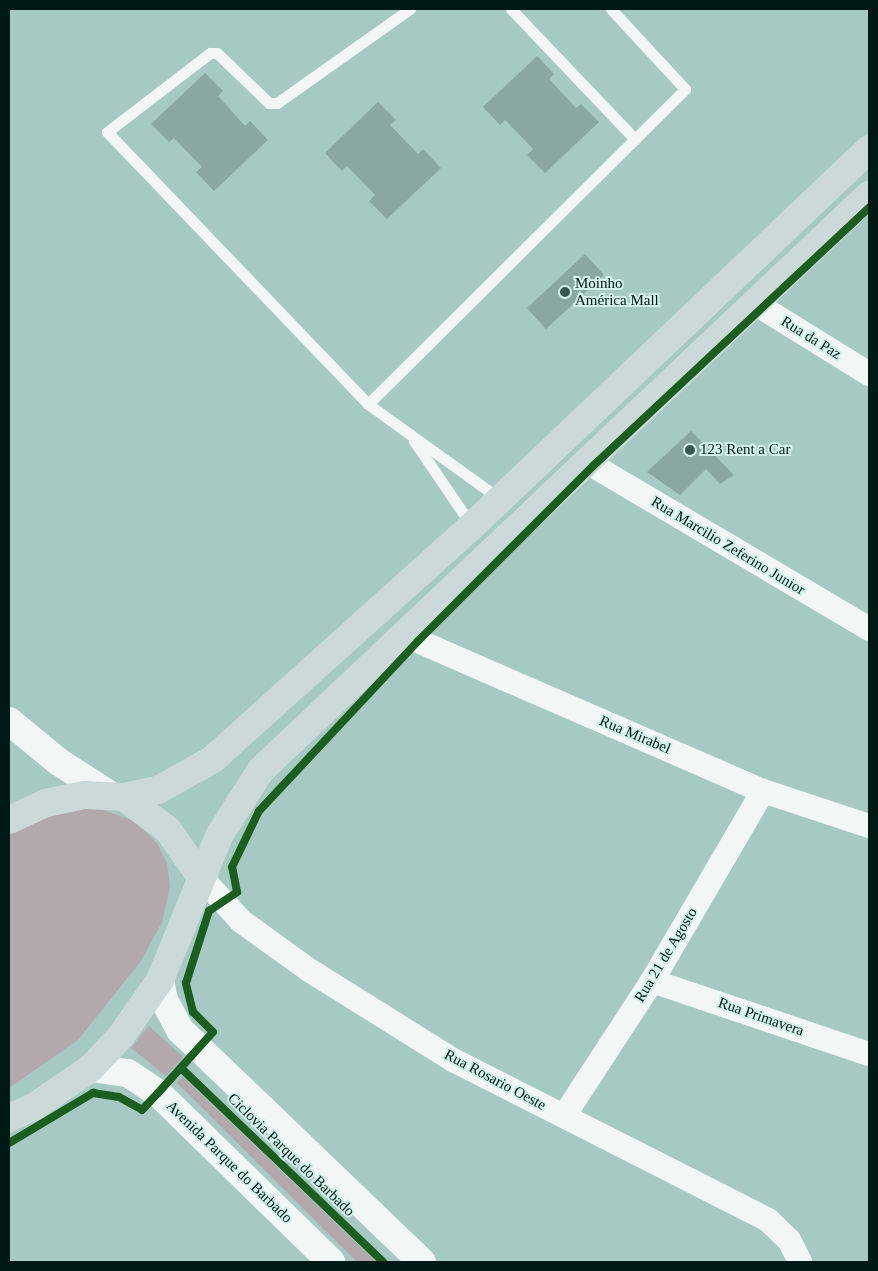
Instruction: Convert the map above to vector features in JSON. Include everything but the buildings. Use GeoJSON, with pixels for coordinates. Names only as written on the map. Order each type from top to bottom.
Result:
{"type":"FeatureCollection","features":[{"type":"Feature","properties":{"kind":"main road"},"geometry":{"type":"LineString","coordinates":[[9,820],[46,803],[116,795],[185,779],[212,760],[472,526],[869,149]]}},
{"type":"Feature","properties":{"kind":"main road"},"geometry":{"type":"LineString","coordinates":[[9,1118],[34,1107],[91,1068],[121,1036],[160,980],[202,877],[237,801],[260,770],[404,636],[753,302],[869,195]]}},
{"type":"Feature","properties":{"kind":"main road"},"geometry":{"type":"LineString","coordinates":[[9,721],[59,762],[116,795],[168,830],[202,877]]}},
{"type":"Feature","properties":{"kind":"main road"},"geometry":{"type":"LineString","coordinates":[[160,980],[167,1006],[180,1030],[422,1262]]}},
{"type":"Feature","properties":{"kind":"main road","name":"Avenida Parque do Barbado"},"geometry":{"type":"LineString","coordinates":[[91,1068],[128,1073],[158,1093],[331,1262]]}},
{"type":"Feature","properties":{"kind":"street","name":"Rua da Paz"},"geometry":{"type":"LineString","coordinates":[[753,302],[869,374]]}},
{"type":"Feature","properties":{"kind":"street","name":"Rua Marcilio Zeferino Junior"},"geometry":{"type":"LineString","coordinates":[[587,462],[869,630]]}},
{"type":"Feature","properties":{"kind":"street","name":"Rua Mirabel"},"geometry":{"type":"LineString","coordinates":[[404,636],[763,791],[869,826]]}},
{"type":"Feature","properties":{"kind":"street","name":"Rua 21 de Agosto"},"geometry":{"type":"LineString","coordinates":[[564,1116],[652,980],[763,791]]}},
{"type":"Feature","properties":{"kind":"street","name":"Rua Rosario Oeste"},"geometry":{"type":"LineString","coordinates":[[202,877],[241,921],[309,970],[453,1060],[768,1220],[789,1240],[800,1262]]}},
{"type":"Feature","properties":{"kind":"street","name":"Rua Primavera"},"geometry":{"type":"LineString","coordinates":[[652,980],[869,1054]]}},
{"type":"Feature","properties":{"kind":"lane"},"geometry":{"type":"LineString","coordinates":[[410,9],[277,103],[269,103],[217,53],[210,53],[107,132],[368,404],[500,499]]}},
{"type":"Feature","properties":{"kind":"lane"},"geometry":{"type":"LineString","coordinates":[[511,9],[636,139]]}},
{"type":"Feature","properties":{"kind":"lane"},"geometry":{"type":"LineString","coordinates":[[368,404],[685,89],[610,9]]}},
{"type":"Feature","properties":{"kind":"lane"},"geometry":{"type":"LineString","coordinates":[[410,435],[472,526]]}},
{"type":"Feature","properties":{"kind":"shaded area"},"geometry":{"type":"Polygon","coordinates":[[[92,806],[134,821],[157,843],[167,863],[170,887],[162,922],[141,961],[78,1040],[9,1088],[9,834],[68,809],[92,806]]]}},
{"type":"Feature","properties":{"kind":"shaded area"},"geometry":{"type":"Polygon","coordinates":[[[149,1026],[183,1057],[166,1076],[131,1048],[149,1026]]]}},
{"type":"Feature","properties":{"kind":"shaded area"},"geometry":{"type":"Polygon","coordinates":[[[182,1076],[376,1262],[357,1262],[177,1083],[182,1076]]]}},
{"type":"Feature","properties":{"kind":"cycle path"},"geometry":{"type":"LineString","coordinates":[[9,1143],[93,1093],[119,1097],[142,1110],[158,1093],[213,1032],[193,1012],[186,983],[209,911],[237,892],[232,867],[259,811],[418,641],[593,466],[869,208]]}},
{"type":"Feature","properties":{"kind":"cycle path","name":"Ciclovia Parque do Barbado"},"geometry":{"type":"LineString","coordinates":[[181,1068],[383,1262]]}},
{"type":"Feature","properties":{"kind":"place","name":"Moinho América Mall"},"geometry":{"type":"Point","coordinates":[565,292]}},
{"type":"Feature","properties":{"kind":"place","name":"123 Rent a Car"},"geometry":{"type":"Point","coordinates":[690,450]}}]}
